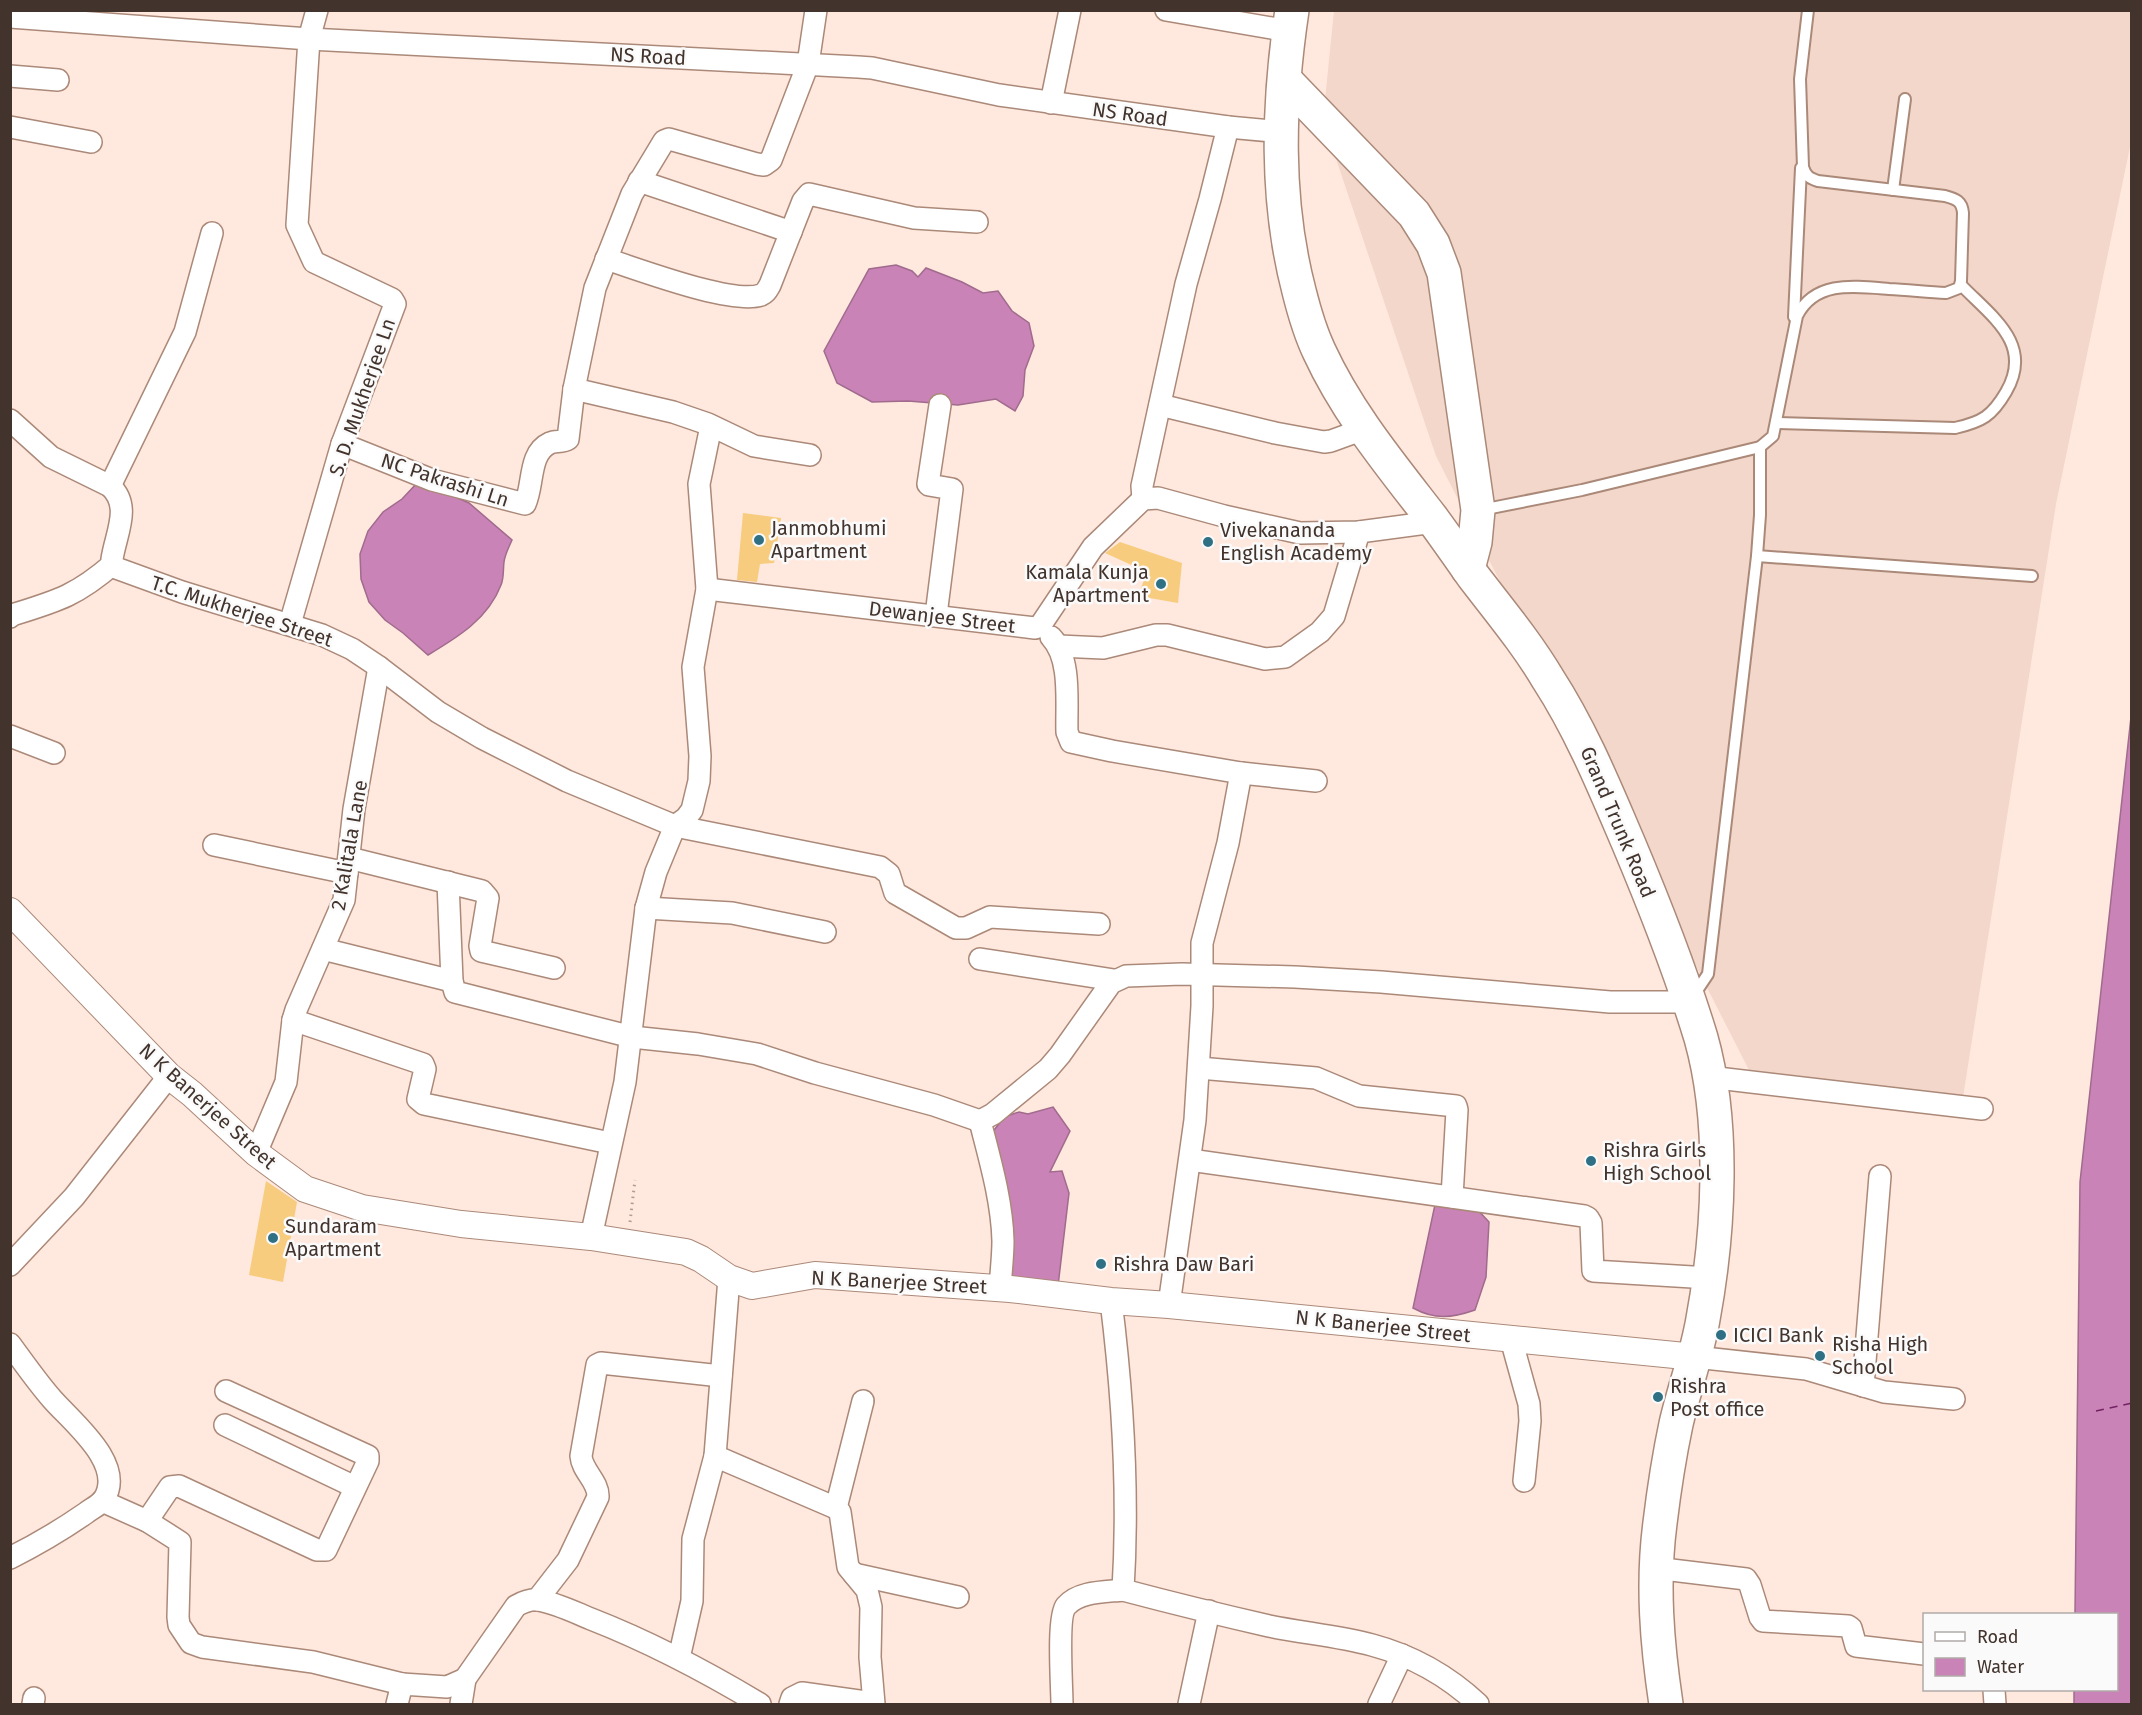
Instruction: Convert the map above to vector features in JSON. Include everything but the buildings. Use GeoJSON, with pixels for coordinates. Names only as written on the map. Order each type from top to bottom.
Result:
{"type":"FeatureCollection","features":[{"type":"Feature","properties":{"kind":"main road","name":"Grand Trunk Road"},"geometry":{"type":"LineString","coordinates":[[1290,21],[1280,160],[1287,236],[1305,313],[1318,349],[1364,429],[1525,642],[1551,682],[1590,752],[1641,872],[1702,1043],[1709,1077],[1716,1140],[1717,1188],[1703,1319],[1676,1424],[1659,1526],[1655,1613],[1666,1704]]}},
{"type":"Feature","properties":{"kind":"main road"},"geometry":{"type":"LineString","coordinates":[[1285,80],[1414,214],[1433,244],[1444,273],[1478,510],[1475,542],[1468,569]]}},
{"type":"Feature","properties":{"kind":"street"},"geometry":{"type":"LineString","coordinates":[[309,39],[317,10]]}},
{"type":"Feature","properties":{"kind":"street"},"geometry":{"type":"LineString","coordinates":[[808,64],[816,10]]}},
{"type":"Feature","properties":{"kind":"street"},"geometry":{"type":"LineString","coordinates":[[1051,103],[1070,10]]}},
{"type":"Feature","properties":{"kind":"street"},"geometry":{"type":"LineString","coordinates":[[1166,10],[1290,21]]}},
{"type":"Feature","properties":{"kind":"street","name":"NS Road"},"geometry":{"type":"LineString","coordinates":[[14,15],[309,39],[872,68],[999,96],[1227,127],[1282,132]]}},
{"type":"Feature","properties":{"kind":"street","name":"S. D. Mukherjee Ln"},"geometry":{"type":"LineString","coordinates":[[290,624],[342,444],[395,304],[392,299],[314,261],[297,225],[309,39]]}},
{"type":"Feature","properties":{"kind":"street","name":"NC Pakrashi Ln"},"geometry":{"type":"LineString","coordinates":[[342,444],[432,480],[525,504],[537,454],[549,443],[568,439],[574,389],[595,288],[632,194],[664,141],[669,139],[757,164],[768,163],[808,64]]}},
{"type":"Feature","properties":{"kind":"street"},"geometry":{"type":"LineString","coordinates":[[10,76],[58,80]]}},
{"type":"Feature","properties":{"kind":"street"},"geometry":{"type":"LineString","coordinates":[[10,127],[91,142]]}},
{"type":"Feature","properties":{"kind":"street"},"geometry":{"type":"LineString","coordinates":[[1227,127],[1186,284],[1142,486],[1143,499],[1158,498],[1299,533],[1359,532],[1434,522]]}},
{"type":"Feature","properties":{"kind":"street"},"geometry":{"type":"LineString","coordinates":[[639,181],[791,232]]}},
{"type":"Feature","properties":{"kind":"street"},"geometry":{"type":"LineString","coordinates":[[606,259],[720,293],[755,296],[766,293],[805,197],[809,194],[914,218],[977,222]]}},
{"type":"Feature","properties":{"kind":"street"},"geometry":{"type":"LineString","coordinates":[[110,486],[185,332],[212,233]]}},
{"type":"Feature","properties":{"kind":"street"},"geometry":{"type":"LineString","coordinates":[[574,389],[658,407],[711,426],[754,446],[810,455]]}},
{"type":"Feature","properties":{"kind":"street"},"geometry":{"type":"LineString","coordinates":[[936,615],[952,489],[928,484],[940,405]]}},
{"type":"Feature","properties":{"kind":"street"},"geometry":{"type":"LineString","coordinates":[[1160,405],[1275,433],[1324,442],[1364,429]]}},
{"type":"Feature","properties":{"kind":"street"},"geometry":{"type":"LineString","coordinates":[[10,420],[51,457],[110,486],[122,499],[112,564],[77,592],[10,617]]}},
{"type":"Feature","properties":{"kind":"street"},"geometry":{"type":"LineString","coordinates":[[591,1237],[625,1082],[646,908],[656,872],[675,826],[692,810],[700,768],[693,659],[707,589],[699,484],[711,426]]}},
{"type":"Feature","properties":{"kind":"street","name":"Dewanjee Street"},"geometry":{"type":"LineString","coordinates":[[707,589],[1030,628],[1040,626],[1093,547],[1143,499]]}},
{"type":"Feature","properties":{"kind":"street"},"geometry":{"type":"LineString","coordinates":[[1059,646],[1103,648],[1167,634],[1265,659],[1285,657],[1320,632],[1334,616],[1359,532]]}},
{"type":"Feature","properties":{"kind":"street","name":"T.C. Mukherjee Street"},"geometry":{"type":"LineString","coordinates":[[112,564],[120,571],[182,592],[322,635],[352,649],[438,712],[482,738],[567,781],[675,826],[880,867],[889,874],[895,894],[961,929],[990,918],[1099,924]]}},
{"type":"Feature","properties":{"kind":"street"},"geometry":{"type":"LineString","coordinates":[[1040,626],[1059,646],[1065,662],[1067,732],[1071,741],[1112,751],[1241,774],[1316,782]]}},
{"type":"Feature","properties":{"kind":"street","name":"2 Kalitala Lane"},"geometry":{"type":"LineString","coordinates":[[256,1154],[286,1082],[293,1020],[344,900],[354,809],[379,667]]}},
{"type":"Feature","properties":{"kind":"street"},"geometry":{"type":"LineString","coordinates":[[10,736],[54,753]]}},
{"type":"Feature","properties":{"kind":"street"},"geometry":{"type":"LineString","coordinates":[[1169,1305],[1196,1120],[1202,943],[1228,843],[1241,774]]}},
{"type":"Feature","properties":{"kind":"street"},"geometry":{"type":"LineString","coordinates":[[214,845],[448,882],[482,891],[488,896],[480,946],[482,951],[554,968]]}},
{"type":"Feature","properties":{"kind":"street"},"geometry":{"type":"LineString","coordinates":[[448,882],[452,981],[455,992],[632,1037],[698,1044],[757,1054],[815,1073],[934,1105],[980,1121],[993,1114],[1048,1069],[1114,980]]}},
{"type":"Feature","properties":{"kind":"street"},"geometry":{"type":"LineString","coordinates":[[646,908],[732,913],[825,932]]}},
{"type":"Feature","properties":{"kind":"street","name":"N K Banerjee Street"},"geometry":{"type":"LineString","coordinates":[[10,911],[169,1076],[192,1094],[256,1154],[305,1189],[362,1208],[461,1224],[591,1237],[686,1252],[729,1278],[752,1286],[815,1275],[1000,1288],[1112,1301],[1695,1357]]}},
{"type":"Feature","properties":{"kind":"street"},"geometry":{"type":"LineString","coordinates":[[323,949],[452,981]]}},
{"type":"Feature","properties":{"kind":"street"},"geometry":{"type":"LineString","coordinates":[[980,959],[1114,980],[1126,976],[1202,974],[1370,981],[1610,1002],[1689,1002]]}},
{"type":"Feature","properties":{"kind":"street"},"geometry":{"type":"LineString","coordinates":[[293,1020],[423,1065],[425,1069],[418,1099],[424,1104],[610,1143]]}},
{"type":"Feature","properties":{"kind":"street"},"geometry":{"type":"LineString","coordinates":[[1199,1068],[1316,1078],[1359,1096],[1455,1106],[1458,1110],[1452,1197]]}},
{"type":"Feature","properties":{"kind":"street"},"geometry":{"type":"LineString","coordinates":[[10,1265],[74,1197],[169,1076]]}},
{"type":"Feature","properties":{"kind":"street"},"geometry":{"type":"LineString","coordinates":[[1709,1077],[1982,1110]]}},
{"type":"Feature","properties":{"kind":"street"},"geometry":{"type":"LineString","coordinates":[[980,1121],[999,1201],[1003,1243],[1000,1288]]}},
{"type":"Feature","properties":{"kind":"street"},"geometry":{"type":"LineString","coordinates":[[1190,1160],[1588,1218],[1591,1223],[1592,1269],[1595,1272],[1709,1278]]}},
{"type":"Feature","properties":{"kind":"street"},"geometry":{"type":"LineString","coordinates":[[1863,1386],[1880,1176]]}},
{"type":"Feature","properties":{"kind":"street"},"geometry":{"type":"LineString","coordinates":[[679,1658],[692,1601],[693,1539],[715,1456],[729,1278]]}},
{"type":"Feature","properties":{"kind":"street"},"geometry":{"type":"LineString","coordinates":[[1112,1301],[1121,1393],[1125,1520],[1124,1590]]}},
{"type":"Feature","properties":{"kind":"street"},"geometry":{"type":"LineString","coordinates":[[1511,1339],[1529,1404],[1530,1421],[1524,1481]]}},
{"type":"Feature","properties":{"kind":"street"},"geometry":{"type":"LineString","coordinates":[[10,1344],[51,1398],[99,1452],[108,1478],[108,1487],[102,1501],[47,1540],[10,1558]]}},
{"type":"Feature","properties":{"kind":"street"},"geometry":{"type":"LineString","coordinates":[[1695,1357],[1806,1370],[1884,1392],[1954,1399]]}},
{"type":"Feature","properties":{"kind":"street"},"geometry":{"type":"LineString","coordinates":[[537,1600],[568,1560],[598,1497],[598,1490],[583,1466],[581,1456],[597,1365],[601,1363],[721,1376]]}},
{"type":"Feature","properties":{"kind":"street"},"geometry":{"type":"LineString","coordinates":[[147,1521],[170,1487],[178,1486],[323,1551],[326,1550],[368,1461],[367,1454],[226,1391]]}},
{"type":"Feature","properties":{"kind":"street"},"geometry":{"type":"LineString","coordinates":[[790,1704],[792,1698],[802,1693],[873,1704],[870,1607],[867,1590],[847,1564],[840,1514],[837,1508],[863,1401]]}},
{"type":"Feature","properties":{"kind":"street"},"geometry":{"type":"LineString","coordinates":[[225,1425],[355,1487]]}},
{"type":"Feature","properties":{"kind":"street"},"geometry":{"type":"LineString","coordinates":[[715,1456],[837,1508]]}},
{"type":"Feature","properties":{"kind":"street"},"geometry":{"type":"LineString","coordinates":[[102,1501],[147,1521],[180,1542],[178,1617],[179,1625],[191,1643],[213,1649],[313,1662],[400,1694],[447,1687],[465,1679]]}},
{"type":"Feature","properties":{"kind":"street"},"geometry":{"type":"LineString","coordinates":[[1656,1568],[1746,1580],[1763,1620],[1848,1626],[1851,1628],[1856,1646],[1923,1654]]}},
{"type":"Feature","properties":{"kind":"street"},"geometry":{"type":"LineString","coordinates":[[854,1574],[958,1597]]}},
{"type":"Feature","properties":{"kind":"street"},"geometry":{"type":"LineString","coordinates":[[1062,1704],[1061,1639],[1066,1606],[1077,1598],[1090,1594],[1124,1590],[1271,1626],[1372,1645],[1402,1655],[1439,1673],[1478,1704]]}},
{"type":"Feature","properties":{"kind":"street"},"geometry":{"type":"LineString","coordinates":[[461,1704],[465,1679],[516,1606],[529,1600],[537,1600],[553,1604],[626,1633],[679,1658],[760,1704]]}},
{"type":"Feature","properties":{"kind":"street"},"geometry":{"type":"LineString","coordinates":[[1189,1704],[1209,1611]]}},
{"type":"Feature","properties":{"kind":"street"},"geometry":{"type":"LineString","coordinates":[[1379,1704],[1402,1655]]}},
{"type":"Feature","properties":{"kind":"lane"},"geometry":{"type":"LineString","coordinates":[[1478,510],[1582,490],[1760,447],[1768,443],[1773,436],[1777,423],[1797,316],[1803,304],[1813,296],[1827,290],[1849,286],[1946,293],[1956,290],[1961,285],[1964,213],[1962,205],[1954,198],[1810,179],[1806,174],[1803,167],[1800,79],[1808,10]]}},
{"type":"Feature","properties":{"kind":"lane"},"geometry":{"type":"LineString","coordinates":[[1893,190],[1905,99]]}},
{"type":"Feature","properties":{"kind":"lane"},"geometry":{"type":"LineString","coordinates":[[1793,335],[1802,141]]}},
{"type":"Feature","properties":{"kind":"lane"},"geometry":{"type":"LineString","coordinates":[[1777,423],[1955,428],[1973,424],[1987,417],[1997,408],[2013,381],[2016,353],[2004,330],[1961,285]]}},
{"type":"Feature","properties":{"kind":"lane"},"geometry":{"type":"LineString","coordinates":[[1689,1002],[1708,974],[1757,556],[1760,515],[1760,447]]}},
{"type":"Feature","properties":{"kind":"lane"},"geometry":{"type":"LineString","coordinates":[[1757,556],[2032,576]]}},
{"type":"Feature","properties":{"kind":"path"},"geometry":{"type":"LineString","coordinates":[[628,1242],[634,1179]]}},
{"type":"Feature","properties":{"kind":"shaded area"},"geometry":{"type":"Polygon","coordinates":[[[1334,11],[2131,11],[2131,142],[2056,504],[1963,1097],[1749,1070],[1436,456],[1323,120],[1334,11]]]}},
{"type":"Feature","properties":{"kind":"water"},"geometry":{"type":"Polygon","coordinates":[[[896,265],[912,271],[918,277],[926,268],[983,293],[998,291],[1012,311],[1029,323],[1034,346],[1025,370],[1023,396],[1015,411],[996,399],[958,405],[908,401],[872,402],[837,383],[824,351],[869,269],[896,265]]]}},
{"type":"Feature","properties":{"kind":"water"},"geometry":{"type":"Polygon","coordinates":[[[419,481],[469,503],[512,540],[505,559],[502,582],[488,608],[461,634],[428,655],[385,620],[369,602],[361,579],[360,554],[368,531],[383,512],[402,499],[419,481]]]}},
{"type":"Feature","properties":{"kind":"water"},"geometry":{"type":"Polygon","coordinates":[[[2131,717],[2131,1704],[2074,1704],[2074,1691],[2118,1691],[2118,1613],[2075,1613],[2080,1182],[2131,717]]]}},
{"type":"Feature","properties":{"kind":"water"},"geometry":{"type":"Polygon","coordinates":[[[1053,1107],[1070,1131],[1050,1172],[1062,1171],[1069,1193],[1058,1286],[1014,1285],[989,1137],[1004,1117],[1019,1112],[1028,1114],[1053,1107]]]}},
{"type":"Feature","properties":{"kind":"water"},"geometry":{"type":"Polygon","coordinates":[[[1436,1200],[1476,1208],[1489,1222],[1486,1277],[1475,1310],[1459,1315],[1436,1316],[1413,1308],[1436,1200]]]}},
{"type":"Feature","properties":{"kind":"ferry route"},"geometry":{"type":"LineString","coordinates":[[2096,1411],[2132,1403]]}},
{"type":"Feature","properties":{"kind":"place","name":"Janmobhumi Apartment"},"geometry":{"type":"Point","coordinates":[759,540]}},
{"type":"Feature","properties":{"kind":"place","name":"Vivekananda English Academy"},"geometry":{"type":"Point","coordinates":[1208,542]}},
{"type":"Feature","properties":{"kind":"place","name":"Kamala Kunja Apartment"},"geometry":{"type":"Point","coordinates":[1161,584]}},
{"type":"Feature","properties":{"kind":"place","name":"Rishra Girls High School"},"geometry":{"type":"Point","coordinates":[1591,1161]}},
{"type":"Feature","properties":{"kind":"place","name":"Sundaram Apartment"},"geometry":{"type":"Point","coordinates":[273,1238]}},
{"type":"Feature","properties":{"kind":"place","name":"Rishra Daw Bari"},"geometry":{"type":"Point","coordinates":[1101,1264]}},
{"type":"Feature","properties":{"kind":"place","name":"ICICI Bank"},"geometry":{"type":"Point","coordinates":[1721,1335]}},
{"type":"Feature","properties":{"kind":"place","name":"Risha High School"},"geometry":{"type":"Point","coordinates":[1820,1356]}},
{"type":"Feature","properties":{"kind":"place","name":"Rishra Post office"},"geometry":{"type":"Point","coordinates":[1658,1397]}}]}
